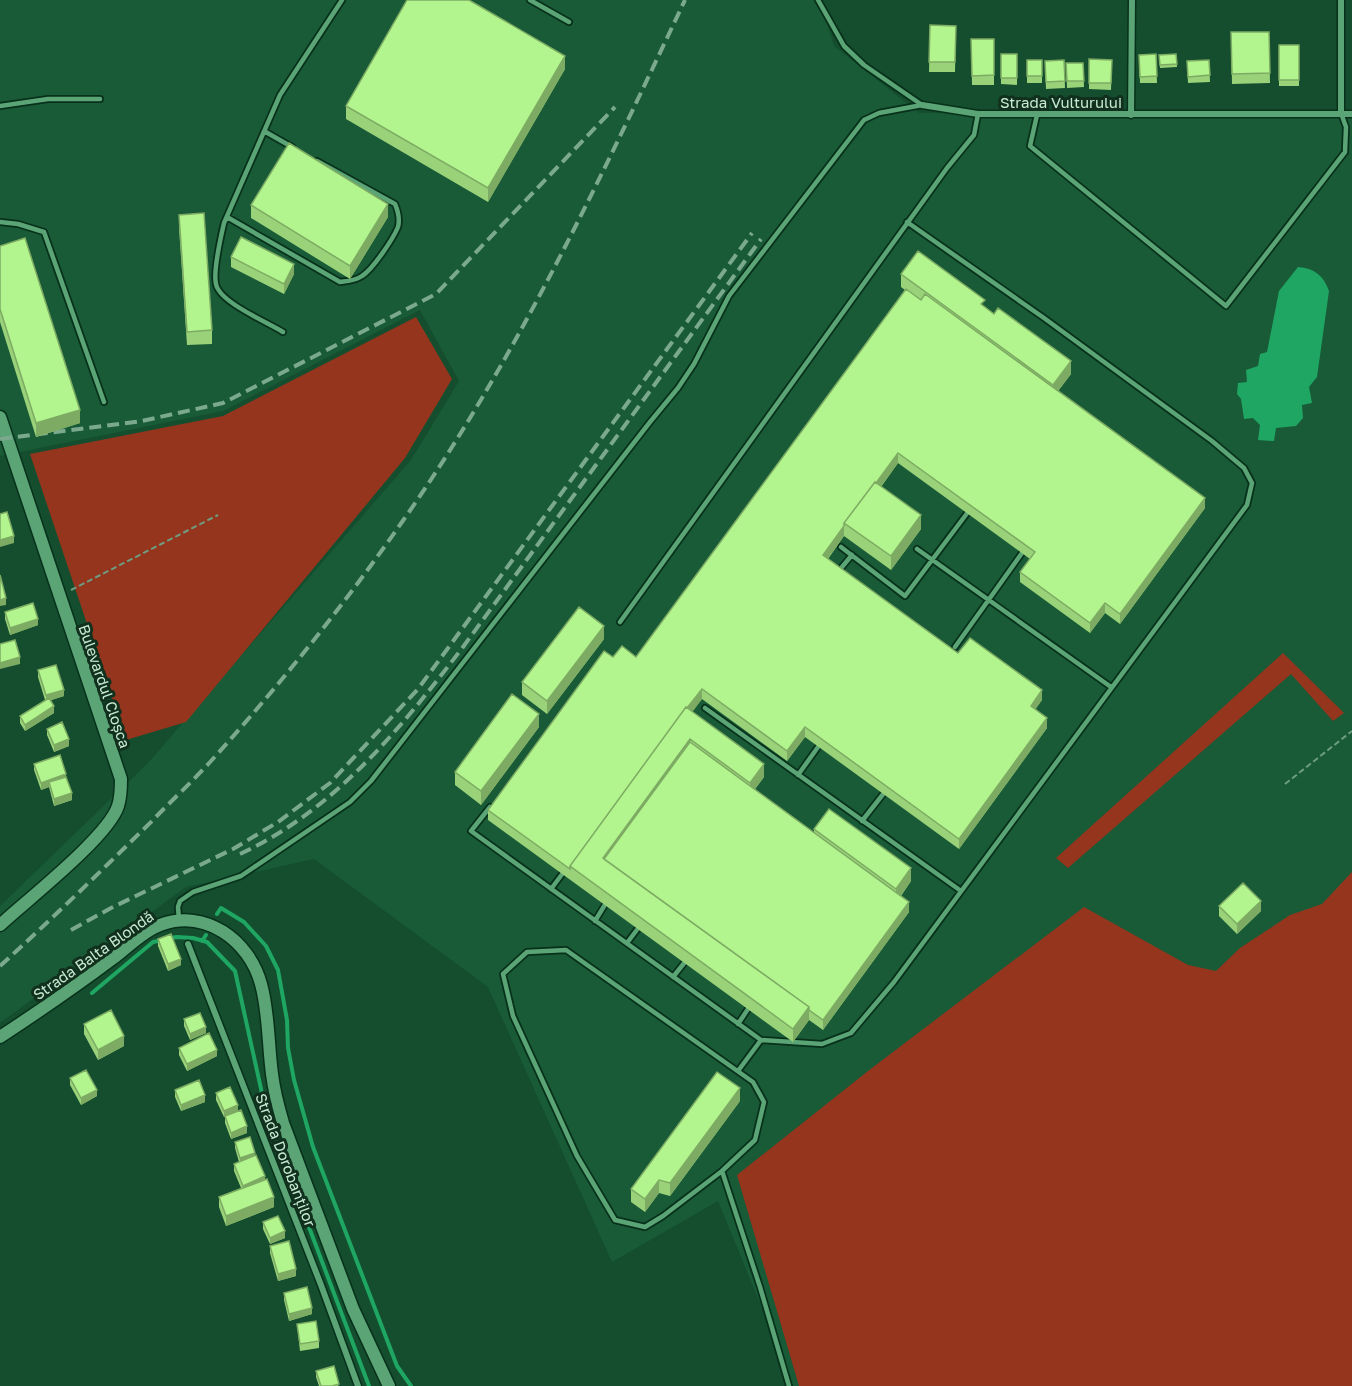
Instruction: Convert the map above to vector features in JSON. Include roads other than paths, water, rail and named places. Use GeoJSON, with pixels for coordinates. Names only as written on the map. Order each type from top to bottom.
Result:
{"type":"FeatureCollection","features":[{"type":"Feature","properties":{"kind":"main road","name":"Bulevardul Cloșca"},"geometry":{"type":"LineString","coordinates":[[0,417],[121,779],[118,808],[102,832],[0,925]]}},
{"type":"Feature","properties":{"kind":"main road","name":"Strada Balta Blondă"},"geometry":{"type":"LineString","coordinates":[[0,1037],[81,982],[158,925],[180,920]]}},
{"type":"Feature","properties":{"kind":"main road"},"geometry":{"type":"LineString","coordinates":[[180,920],[202,921],[215,926],[242,947],[254,965],[261,983],[277,1102],[353,1309],[389,1386]]}},
{"type":"Feature","properties":{"kind":"street"},"geometry":{"type":"LineString","coordinates":[[1131,115],[1132,0]]}},
{"type":"Feature","properties":{"kind":"street"},"geometry":{"type":"LineString","coordinates":[[1341,0],[1341,114]]}},
{"type":"Feature","properties":{"kind":"street","name":"Strada Vulturului"},"geometry":{"type":"LineString","coordinates":[[922,105],[978,114],[1352,114]]}},
{"type":"Feature","properties":{"kind":"street","name":"Strada Dorobanților"},"geometry":{"type":"LineString","coordinates":[[188,945],[321,1285],[358,1386]]}},
{"type":"Feature","properties":{"kind":"lane"},"geometry":{"type":"LineString","coordinates":[[283,332],[223,298],[216,284],[219,244],[227,217],[280,95],[342,0]]}},
{"type":"Feature","properties":{"kind":"lane"},"geometry":{"type":"LineString","coordinates":[[530,0],[569,22]]}},
{"type":"Feature","properties":{"kind":"lane","name":"Strada Vulturului"},"geometry":{"type":"LineString","coordinates":[[818,0],[844,46],[864,65],[922,105]]}},
{"type":"Feature","properties":{"kind":"lane"},"geometry":{"type":"LineString","coordinates":[[0,106],[48,99],[100,99]]}},
{"type":"Feature","properties":{"kind":"lane"},"geometry":{"type":"LineString","coordinates":[[180,920],[178,907],[180,901],[193,892],[242,876],[350,802],[371,781],[678,388],[707,341],[729,296],[864,120],[879,113],[922,105]]}},
{"type":"Feature","properties":{"kind":"lane"},"geometry":{"type":"LineString","coordinates":[[620,622],[946,168],[974,135],[978,114]]}},
{"type":"Feature","properties":{"kind":"lane"},"geometry":{"type":"LineString","coordinates":[[1037,115],[1030,146],[1226,306],[1345,152],[1346,127],[1341,114]]}},
{"type":"Feature","properties":{"kind":"lane"},"geometry":{"type":"LineString","coordinates":[[264,131],[295,148]]}},
{"type":"Feature","properties":{"kind":"lane"},"geometry":{"type":"LineString","coordinates":[[227,217],[340,282],[352,281],[362,276],[374,265],[398,226],[399,214],[395,204],[315,159]]}},
{"type":"Feature","properties":{"kind":"lane"},"geometry":{"type":"LineString","coordinates":[[0,222],[18,224],[44,232],[104,402]]}},
{"type":"Feature","properties":{"kind":"lane"},"geometry":{"type":"LineString","coordinates":[[491,805],[471,831],[761,1040],[822,1044],[851,1033],[894,982],[1247,505],[1252,483],[1244,468],[1212,441],[1044,318],[907,222]]}},
{"type":"Feature","properties":{"kind":"lane"},"geometry":{"type":"LineString","coordinates":[[842,547],[905,596],[968,512]]}},
{"type":"Feature","properties":{"kind":"lane"},"geometry":{"type":"LineString","coordinates":[[917,549],[1111,687]]}},
{"type":"Feature","properties":{"kind":"lane"},"geometry":{"type":"LineString","coordinates":[[955,647],[1022,553]]}},
{"type":"Feature","properties":{"kind":"lane"},"geometry":{"type":"LineString","coordinates":[[842,567],[852,555]]}},
{"type":"Feature","properties":{"kind":"lane"},"geometry":{"type":"LineString","coordinates":[[705,708],[961,891]]}},
{"type":"Feature","properties":{"kind":"lane"},"geometry":{"type":"LineString","coordinates":[[798,774],[818,747]]}},
{"type":"Feature","properties":{"kind":"lane"},"geometry":{"type":"LineString","coordinates":[[862,821],[884,793]]}},
{"type":"Feature","properties":{"kind":"lane"},"geometry":{"type":"LineString","coordinates":[[551,889],[563,873]]}},
{"type":"Feature","properties":{"kind":"lane"},"geometry":{"type":"LineString","coordinates":[[595,921],[606,903]]}},
{"type":"Feature","properties":{"kind":"lane"},"geometry":{"type":"LineString","coordinates":[[627,944],[639,927]]}},
{"type":"Feature","properties":{"kind":"lane"},"geometry":{"type":"LineString","coordinates":[[566,950],[753,1082],[764,1102],[755,1140],[722,1171],[645,1227],[615,1220],[577,1156],[513,1016],[503,974],[527,952],[566,950]]}},
{"type":"Feature","properties":{"kind":"lane"},"geometry":{"type":"LineString","coordinates":[[673,977],[685,962]]}},
{"type":"Feature","properties":{"kind":"lane"},"geometry":{"type":"LineString","coordinates":[[738,1024],[748,1009]]}},
{"type":"Feature","properties":{"kind":"lane"},"geometry":{"type":"LineString","coordinates":[[738,1071],[761,1040]]}},
{"type":"Feature","properties":{"kind":"lane"},"geometry":{"type":"LineString","coordinates":[[722,1171],[789,1386]]}},
{"type":"Feature","properties":{"kind":"waterway"},"geometry":{"type":"LineString","coordinates":[[217,914],[221,908],[244,922],[266,946],[278,970],[294,1080],[313,1147],[397,1366],[411,1386]]}},
{"type":"Feature","properties":{"kind":"waterway"},"geometry":{"type":"LineString","coordinates":[[202,941],[206,935]]}},
{"type":"Feature","properties":{"kind":"waterway"},"geometry":{"type":"LineString","coordinates":[[170,938],[193,938],[207,942],[235,971],[267,1116],[369,1386]]}},
{"type":"Feature","properties":{"kind":"waterway"},"geometry":{"type":"LineString","coordinates":[[92,993],[153,942],[163,940]]}},
{"type":"Feature","properties":{"kind":"railway"},"geometry":{"type":"LineString","coordinates":[[0,966],[96,876],[211,761],[310,644],[402,522],[443,461],[519,333],[588,201],[685,0]]}},
{"type":"Feature","properties":{"kind":"railway"},"geometry":{"type":"LineString","coordinates":[[0,439],[142,421],[223,403],[436,294],[615,107]]}},
{"type":"Feature","properties":{"kind":"railway"},"geometry":{"type":"LineString","coordinates":[[71,930],[233,849],[278,822],[330,783],[418,689],[752,233]]}},
{"type":"Feature","properties":{"kind":"railway"},"geometry":{"type":"LineString","coordinates":[[240,854],[274,836],[336,791],[364,764],[415,707],[463,647],[761,239]]}}]}
